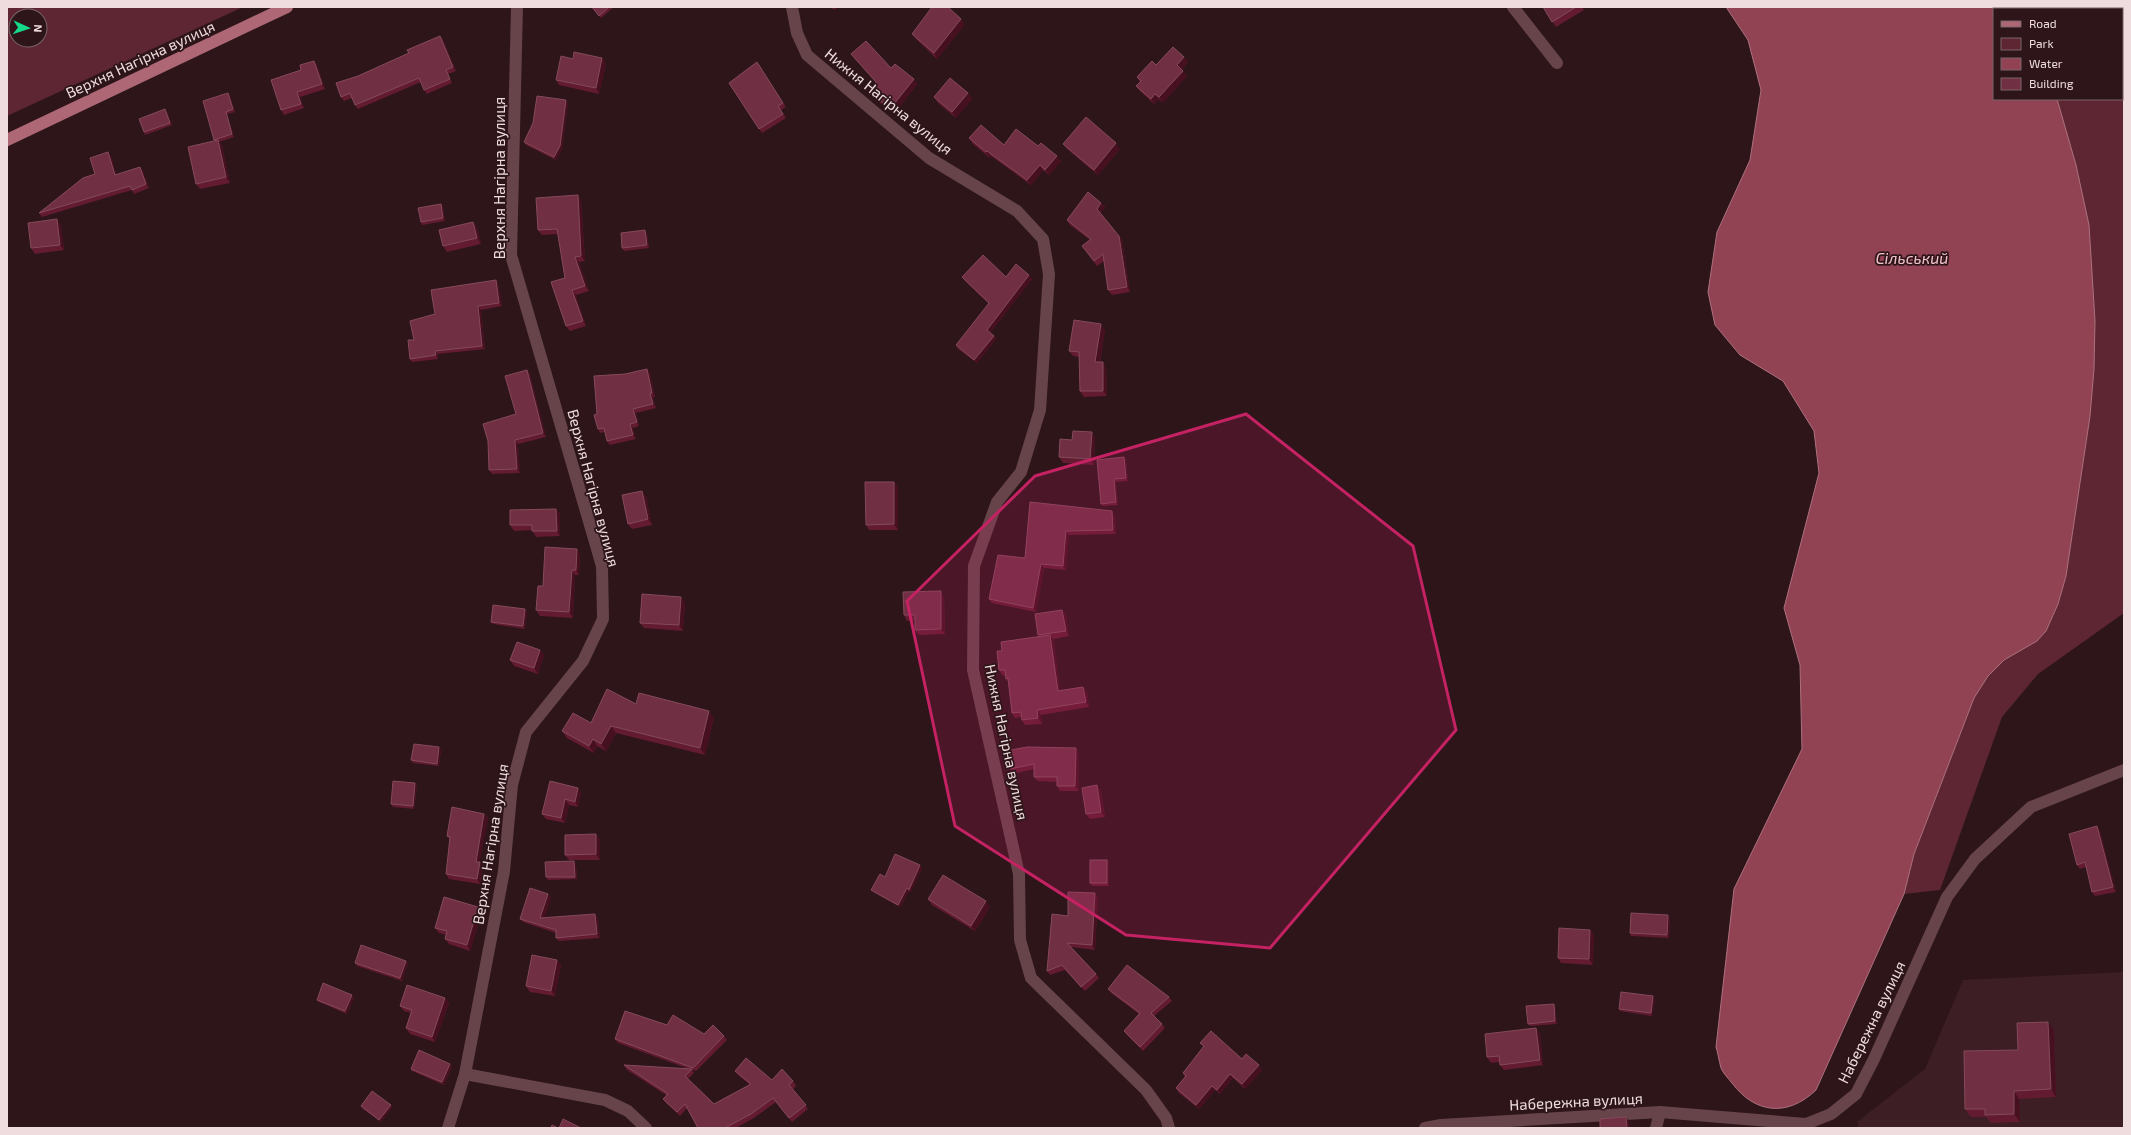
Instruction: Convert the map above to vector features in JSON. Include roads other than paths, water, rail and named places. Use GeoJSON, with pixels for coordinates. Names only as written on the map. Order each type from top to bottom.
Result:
{"type":"FeatureCollection","features":[{"type":"Feature","properties":{"kind":"main road","name":"Верхня Нагірна вулиця"},"geometry":{"type":"LineString","coordinates":[[7,140],[287,7]]}},
{"type":"Feature","properties":{"kind":"street","name":"Верхня Нагірна вулиця"},"geometry":{"type":"LineString","coordinates":[[448,1128],[465,1074],[504,871],[512,785],[526,732],[583,661],[603,619],[602,566],[511,256],[517,7]]}},
{"type":"Feature","properties":{"kind":"street","name":"Нижня Нагірна вулиця"},"geometry":{"type":"LineString","coordinates":[[792,7],[797,33],[807,55],[820,68],[929,158],[1018,211],[1043,239],[1049,274],[1040,410],[1021,472],[997,502],[974,566],[973,670],[1019,874],[1020,940],[1031,978],[1146,1090],[1166,1118],[1169,1128]]}},
{"type":"Feature","properties":{"kind":"street"},"geometry":{"type":"LineString","coordinates":[[1513,7],[1557,63]]}},
{"type":"Feature","properties":{"kind":"street","name":"Набережна вулиця"},"geometry":{"type":"LineString","coordinates":[[1424,1128],[1440,1125],[1660,1112],[1806,1124],[1831,1114],[1856,1094],[1874,1059],[1947,897],[1974,859],[2031,807],[2124,770]]}},
{"type":"Feature","properties":{"kind":"street"},"geometry":{"type":"LineString","coordinates":[[465,1074],[605,1100],[628,1111],[646,1128]]}},
{"type":"Feature","properties":{"kind":"street"},"geometry":{"type":"LineString","coordinates":[[1656,1128],[1660,1112]]}},
{"type":"Feature","properties":{"kind":"water","name":"Сільський"},"geometry":{"type":"Polygon","coordinates":[[[1726,7],[2027,7],[1993,8],[1993,100],[2057,100],[2076,165],[2089,225],[2095,321],[2094,369],[2090,416],[2066,576],[2058,604],[2046,631],[2037,641],[2004,660],[1988,676],[1974,698],[1914,854],[1904,894],[1816,1090],[1805,1099],[1794,1105],[1783,1108],[1761,1106],[1751,1101],[1741,1093],[1722,1070],[1716,1047],[1734,889],[1802,749],[1800,665],[1784,608],[1819,473],[1814,431],[1783,381],[1740,355],[1715,325],[1708,292],[1717,232],[1750,160],[1761,90],[1748,40],[1726,7]]]}}]}
